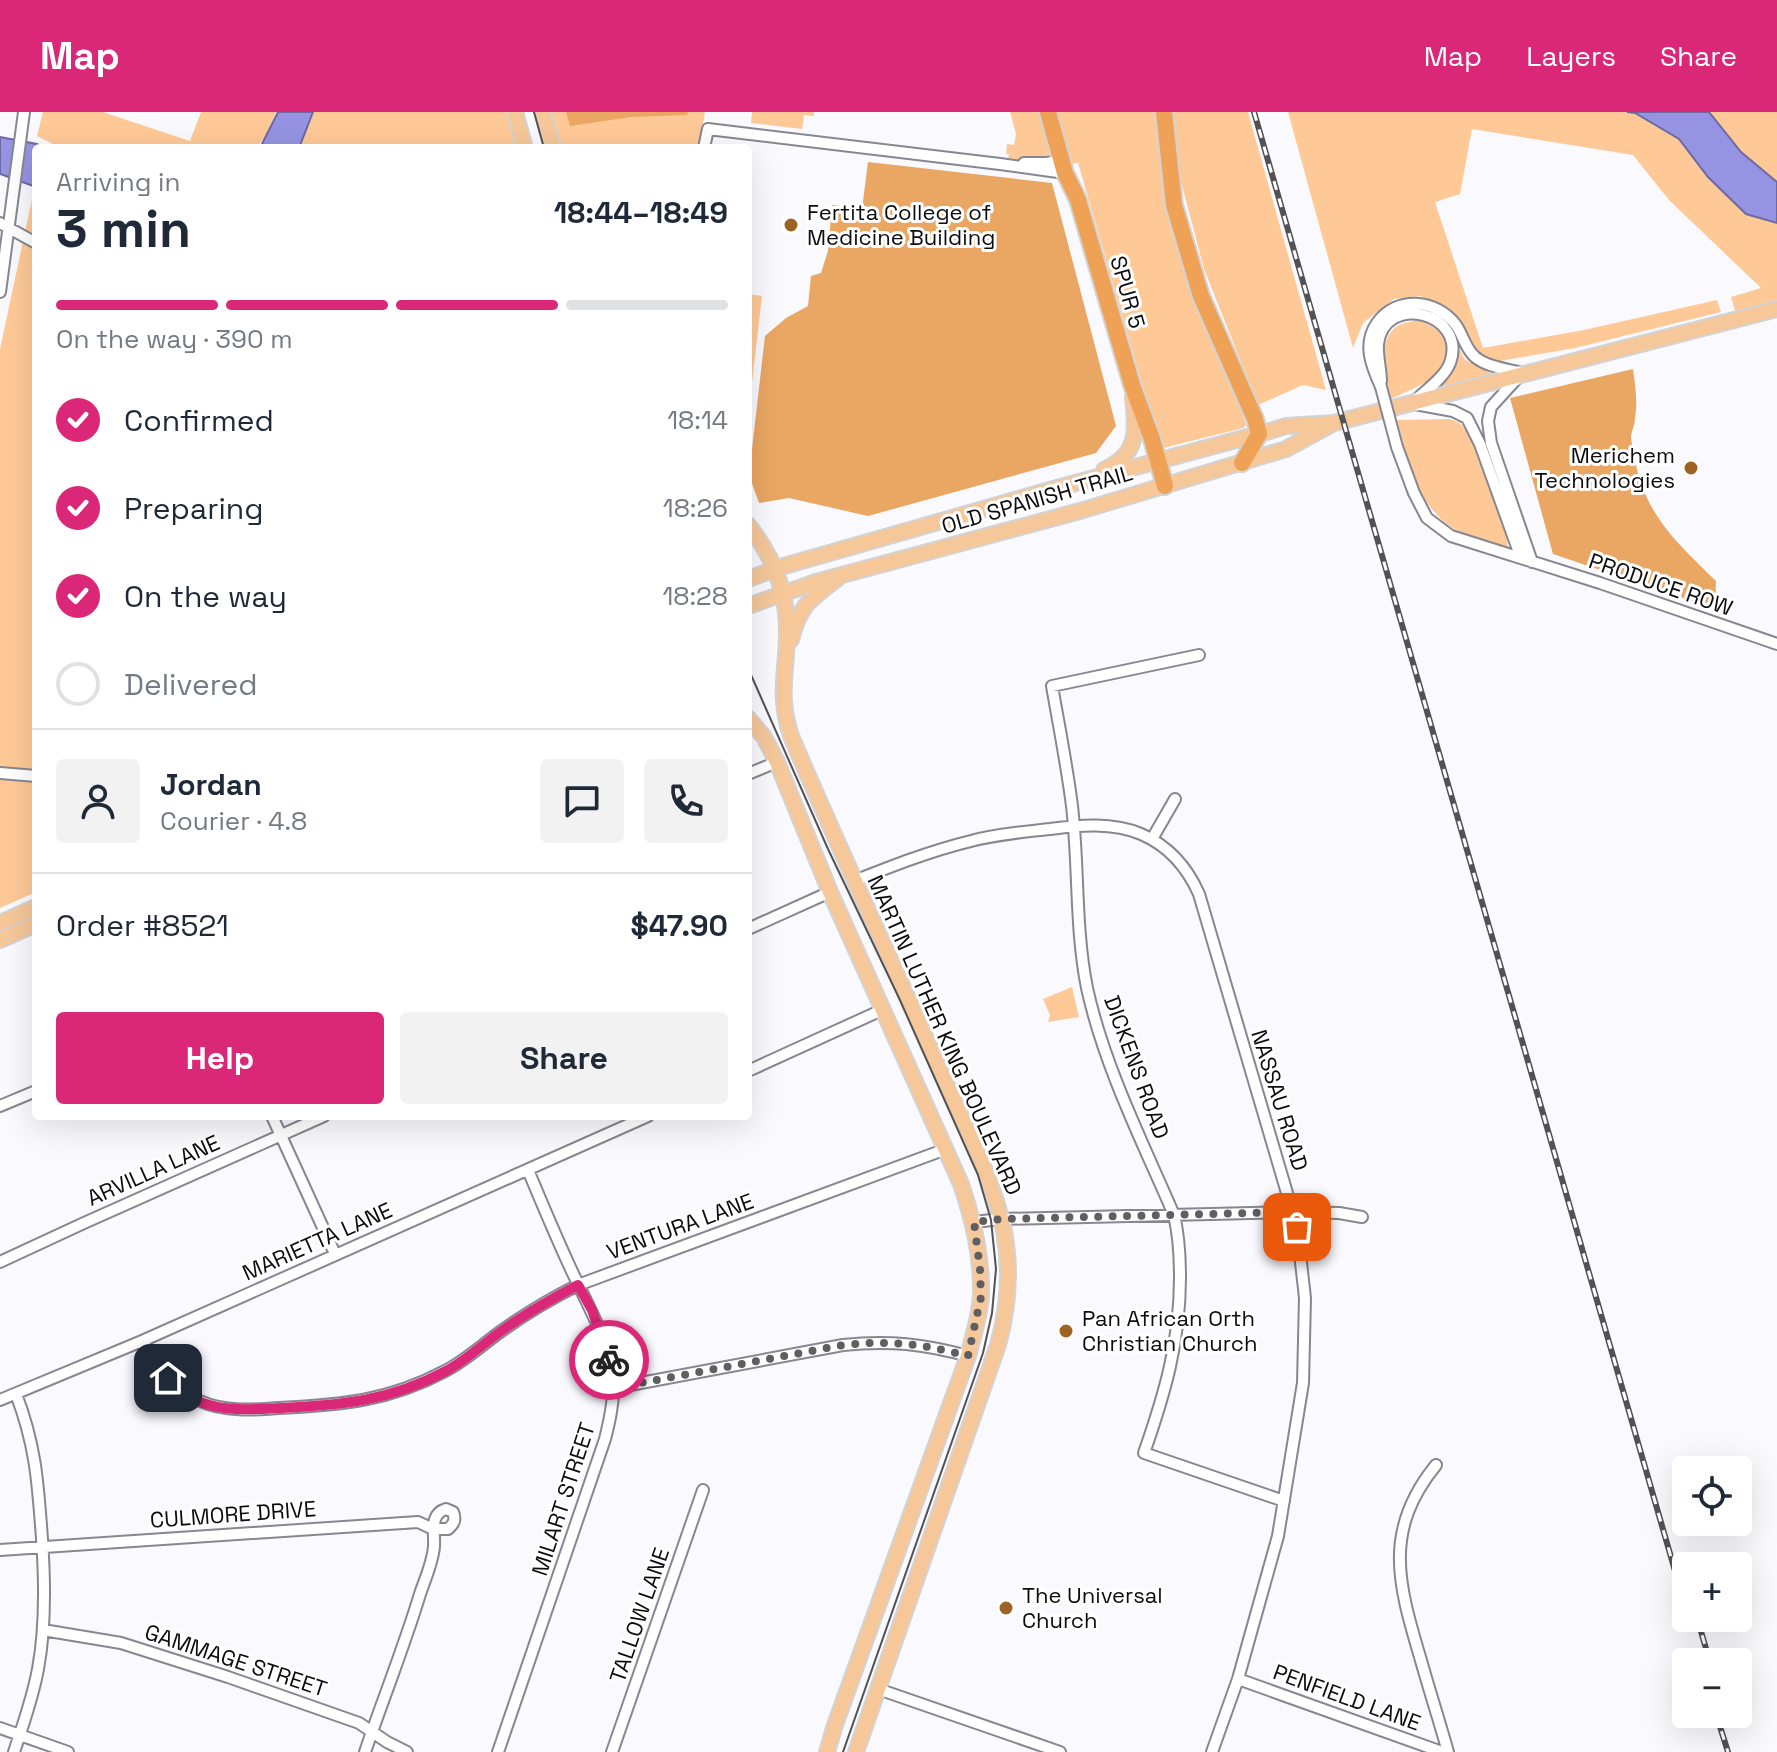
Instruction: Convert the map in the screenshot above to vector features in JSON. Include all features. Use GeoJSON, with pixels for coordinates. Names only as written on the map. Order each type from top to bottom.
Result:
{"type":"FeatureCollection","features":[{"type":"Feature","properties":{"kind":"highway","name":"SPUR 5"},"geometry":{"type":"LineString","coordinates":[[1048,112],[1165,486]]}},
{"type":"Feature","properties":{"kind":"highway"},"geometry":{"type":"LineString","coordinates":[[1164,112],[1174,205],[1201,296],[1259,434],[1242,463]]}},
{"type":"Feature","properties":{"kind":"main road"},"geometry":{"type":"LineString","coordinates":[[515,112],[524,144]]}},
{"type":"Feature","properties":{"kind":"main road"},"geometry":{"type":"LineString","coordinates":[[543,112],[552,144]]}},
{"type":"Feature","properties":{"kind":"main road","name":"OLD SPANISH TRAIL"},"geometry":{"type":"LineString","coordinates":[[752,578],[1057,488],[1286,426],[1334,423],[1777,309]]}},
{"type":"Feature","properties":{"kind":"main road"},"geometry":{"type":"LineString","coordinates":[[1057,488],[1113,465],[1129,450],[1136,425],[1132,385]]}},
{"type":"Feature","properties":{"kind":"main road","name":"OLD SPANISH TRAIL"},"geometry":{"type":"LineString","coordinates":[[752,604],[844,574],[1242,463],[1286,449],[1334,423]]}},
{"type":"Feature","properties":{"kind":"main road","name":"MARTIN LUTHER KING BOULEVARD"},"geometry":{"type":"LineString","coordinates":[[752,531],[776,569],[782,592],[787,639],[782,687],[785,719],[791,736],[982,1165],[1004,1234],[1007,1278],[1003,1327],[856,1752]]}},
{"type":"Feature","properties":{"kind":"main road"},"geometry":{"type":"LineString","coordinates":[[782,687],[786,681],[792,637],[804,605],[844,574]]}},
{"type":"Feature","properties":{"kind":"main road","name":"MARTIN LUTHER KING BOULEVARD"},"geometry":{"type":"LineString","coordinates":[[752,723],[764,737],[777,762],[830,892],[961,1184],[974,1222],[980,1269],[981,1297],[968,1356],[827,1752]]}},
{"type":"Feature","properties":{"kind":"main road"},"geometry":{"type":"LineString","coordinates":[[0,923],[32,909]]}},
{"type":"Feature","properties":{"kind":"main road"},"geometry":{"type":"LineString","coordinates":[[0,940],[32,926]]}},
{"type":"Feature","properties":{"kind":"street"},"geometry":{"type":"LineString","coordinates":[[0,292],[4,225],[11,207],[24,112]]}},
{"type":"Feature","properties":{"kind":"street"},"geometry":{"type":"LineString","coordinates":[[705,144],[708,129],[1009,165],[1047,163],[1063,167]]}},
{"type":"Feature","properties":{"kind":"street"},"geometry":{"type":"LineString","coordinates":[[4,225],[32,241]]}},
{"type":"Feature","properties":{"kind":"street","name":"PRODUCE ROW"},"geometry":{"type":"LineString","coordinates":[[1522,373],[1476,358],[1457,326],[1441,311],[1427,305],[1407,303],[1389,311],[1372,331],[1368,345],[1372,368],[1381,387],[1397,447],[1427,518],[1451,536],[1777,644]]}},
{"type":"Feature","properties":{"kind":"street","name":"PRODUCE ROW"},"geometry":{"type":"LineString","coordinates":[[1381,387],[1378,345],[1387,326],[1394,319],[1409,313],[1425,314],[1436,319],[1448,334],[1452,348],[1449,365],[1440,378],[1413,403]]}},
{"type":"Feature","properties":{"kind":"street"},"geometry":{"type":"LineString","coordinates":[[1522,373],[1491,407],[1488,421],[1491,443],[1532,562]]}},
{"type":"Feature","properties":{"kind":"street"},"geometry":{"type":"LineString","coordinates":[[1413,403],[1453,411],[1467,418],[1480,444],[1521,558]]}},
{"type":"Feature","properties":{"kind":"street","name":"DICKENS ROAD"},"geometry":{"type":"LineString","coordinates":[[1199,655],[1052,686],[1072,806],[1078,928],[1088,990],[1114,1073],[1178,1229],[1180,1303],[1177,1338],[1159,1412],[1144,1453],[1284,1501]]}},
{"type":"Feature","properties":{"kind":"street"},"geometry":{"type":"LineString","coordinates":[[752,772],[777,762]]}},
{"type":"Feature","properties":{"kind":"street"},"geometry":{"type":"LineString","coordinates":[[0,773],[32,776]]}},
{"type":"Feature","properties":{"kind":"street"},"geometry":{"type":"LineString","coordinates":[[1152,839],[1175,799]]}},
{"type":"Feature","properties":{"kind":"street"},"geometry":{"type":"LineString","coordinates":[[854,881],[917,856],[974,840],[1073,826]]}},
{"type":"Feature","properties":{"kind":"street","name":"NASSAU ROAD"},"geometry":{"type":"LineString","coordinates":[[1073,826],[1126,829],[1152,839],[1171,852],[1192,878],[1293,1212],[1301,1253],[1305,1324],[1303,1383],[1278,1536],[1238,1679],[1212,1752]]}},
{"type":"Feature","properties":{"kind":"street"},"geometry":{"type":"LineString","coordinates":[[752,927],[830,892]]}},
{"type":"Feature","properties":{"kind":"street"},"geometry":{"type":"LineString","coordinates":[[752,1069],[884,1009]]}},
{"type":"Feature","properties":{"kind":"street"},"geometry":{"type":"LineString","coordinates":[[0,1106],[32,1093]]}},
{"type":"Feature","properties":{"kind":"street"},"geometry":{"type":"LineString","coordinates":[[274,1120],[335,1254]]}},
{"type":"Feature","properties":{"kind":"street","name":"ARVILLA LANE"},"geometry":{"type":"LineString","coordinates":[[0,1262],[315,1120]]}},
{"type":"Feature","properties":{"kind":"street","name":"MARIETTA LANE"},"geometry":{"type":"LineString","coordinates":[[0,1400],[142,1341],[639,1120]]}},
{"type":"Feature","properties":{"kind":"street","name":"VENTURA LANE"},"geometry":{"type":"LineString","coordinates":[[142,1341],[168,1378],[182,1391],[204,1403],[232,1409],[337,1405],[369,1400],[398,1392],[447,1370],[521,1317],[578,1285],[946,1149]]}},
{"type":"Feature","properties":{"kind":"street","name":"MILART STREET"},"geometry":{"type":"LineString","coordinates":[[498,1752],[605,1439],[614,1388],[603,1339],[592,1310],[528,1170]]}},
{"type":"Feature","properties":{"kind":"street"},"geometry":{"type":"LineString","coordinates":[[974,1222],[1293,1212],[1362,1217]]}},
{"type":"Feature","properties":{"kind":"street"},"geometry":{"type":"LineString","coordinates":[[614,1388],[869,1342],[920,1344],[968,1356]]}},
{"type":"Feature","properties":{"kind":"street"},"geometry":{"type":"LineString","coordinates":[[14,1752],[38,1670],[44,1586],[35,1460],[26,1420],[16,1394]]}},
{"type":"Feature","properties":{"kind":"street"},"geometry":{"type":"LineString","coordinates":[[1436,1465],[1412,1500],[1401,1537],[1399,1560],[1408,1618],[1445,1752]]}},
{"type":"Feature","properties":{"kind":"street","name":"TALLOW LANE"},"geometry":{"type":"LineString","coordinates":[[612,1752],[703,1490]]}},
{"type":"Feature","properties":{"kind":"street"},"geometry":{"type":"LineString","coordinates":[[365,1752],[430,1562],[435,1518],[446,1509],[453,1512]]}},
{"type":"Feature","properties":{"kind":"street","name":"CULMORE DRIVE"},"geometry":{"type":"LineString","coordinates":[[0,1550],[418,1522],[433,1529]]}},
{"type":"Feature","properties":{"kind":"street","name":"GAMMAGE STREET"},"geometry":{"type":"LineString","coordinates":[[43,1630],[121,1643],[285,1696],[359,1723],[407,1752]]}},
{"type":"Feature","properties":{"kind":"street","name":"PENFIELD LANE"},"geometry":{"type":"LineString","coordinates":[[1238,1679],[1445,1752]]}},
{"type":"Feature","properties":{"kind":"street"},"geometry":{"type":"LineString","coordinates":[[878,1689],[1060,1752]]}},
{"type":"Feature","properties":{"kind":"street"},"geometry":{"type":"LineString","coordinates":[[0,1728],[68,1752]]}},
{"type":"Feature","properties":{"kind":"shaded area"},"geometry":{"type":"Polygon","coordinates":[[[43,112],[103,112],[190,141],[201,112],[276,112],[259,144],[53,144],[37,136],[43,112]]]}},
{"type":"Feature","properties":{"kind":"shaded area"},"geometry":{"type":"Polygon","coordinates":[[[278,112],[313,112],[301,144],[262,144],[278,112]]]}},
{"type":"Feature","properties":{"kind":"shaded area"},"geometry":{"type":"Polygon","coordinates":[[[313,112],[507,112],[515,144],[301,144],[313,112]]]}},
{"type":"Feature","properties":{"kind":"shaded area"},"geometry":{"type":"Polygon","coordinates":[[[548,112],[705,112],[700,144],[557,144],[548,112]]]}},
{"type":"Feature","properties":{"kind":"shaded area"},"geometry":{"type":"Polygon","coordinates":[[[566,112],[688,112],[687,115],[631,117],[570,126],[566,112]]]}},
{"type":"Feature","properties":{"kind":"shaded area"},"geometry":{"type":"Polygon","coordinates":[[[752,112],[814,112],[814,116],[804,115],[802,129],[751,123],[752,112]]]}},
{"type":"Feature","properties":{"kind":"shaded area"},"geometry":{"type":"Polygon","coordinates":[[[1010,112],[1041,112],[1052,151],[1046,159],[1009,161],[1006,157],[1009,154],[1006,154],[1007,144],[1014,145],[1016,134],[1010,112]]]}},
{"type":"Feature","properties":{"kind":"shaded area"},"geometry":{"type":"Polygon","coordinates":[[[1055,112],[1156,112],[1167,187],[1183,262],[1203,324],[1244,418],[1246,425],[1243,428],[1163,448],[1160,446],[1078,163],[1070,164],[1055,112]]]}},
{"type":"Feature","properties":{"kind":"shaded area"},"geometry":{"type":"Polygon","coordinates":[[[1169,112],[1248,112],[1326,390],[1303,385],[1258,405],[1204,269],[1175,159],[1169,112]]]}},
{"type":"Feature","properties":{"kind":"shaded area"},"geometry":{"type":"Polygon","coordinates":[[[1288,112],[1777,112],[1777,300],[1735,311],[1731,297],[1761,288],[1669,200],[1633,155],[1472,129],[1460,194],[1435,202],[1483,348],[1584,330],[1717,300],[1721,312],[1575,348],[1499,361],[1484,360],[1467,344],[1461,322],[1442,306],[1420,296],[1394,299],[1363,323],[1353,348],[1288,112]]]}},
{"type":"Feature","properties":{"kind":"shaded area"},"geometry":{"type":"Polygon","coordinates":[[[1627,112],[1709,112],[1741,152],[1777,182],[1777,223],[1746,214],[1708,177],[1679,139],[1635,113],[1627,112]]]}},
{"type":"Feature","properties":{"kind":"shaded area"},"geometry":{"type":"Polygon","coordinates":[[[0,137],[37,144],[32,144],[32,186],[0,174],[0,137]]]}},
{"type":"Feature","properties":{"kind":"shaded area"},"geometry":{"type":"Polygon","coordinates":[[[868,162],[1052,183],[1116,426],[1096,453],[868,516],[789,498],[759,503],[752,483],[752,449],[765,336],[786,318],[808,306],[811,276],[821,273],[828,251],[832,205],[862,209],[868,162]]]}},
{"type":"Feature","properties":{"kind":"shaded area"},"geometry":{"type":"Polygon","coordinates":[[[32,199],[32,894],[0,908],[0,349],[32,199]]]}},
{"type":"Feature","properties":{"kind":"shaded area"},"geometry":{"type":"Polygon","coordinates":[[[752,295],[762,296],[752,382],[752,295]]]}},
{"type":"Feature","properties":{"kind":"shaded area"},"geometry":{"type":"Polygon","coordinates":[[[1418,320],[1442,335],[1447,356],[1429,380],[1391,399],[1384,359],[1386,340],[1399,325],[1418,320]]]}},
{"type":"Feature","properties":{"kind":"shaded area"},"geometry":{"type":"Polygon","coordinates":[[[1458,346],[1465,360],[1491,375],[1441,386],[1454,368],[1458,346]]]}},
{"type":"Feature","properties":{"kind":"shaded area"},"geometry":{"type":"Polygon","coordinates":[[[1633,369],[1636,405],[1631,439],[1640,479],[1655,513],[1665,527],[1716,581],[1715,609],[1553,554],[1510,398],[1633,369]]]}},
{"type":"Feature","properties":{"kind":"shaded area"},"geometry":{"type":"Polygon","coordinates":[[[1450,419],[1460,423],[1472,439],[1507,538],[1508,549],[1471,537],[1446,523],[1434,512],[1417,484],[1397,420],[1450,419]]]}},
{"type":"Feature","properties":{"kind":"shaded area"},"geometry":{"type":"Polygon","coordinates":[[[1072,987],[1079,1017],[1048,1022],[1050,1015],[1043,999],[1072,987]]]}},
{"type":"Feature","properties":{"kind":"tram line"},"geometry":{"type":"LineString","coordinates":[[534,112],[543,144]]}},
{"type":"Feature","properties":{"kind":"tram line"},"geometry":{"type":"LineString","coordinates":[[752,677],[978,1175],[991,1220],[996,1269],[992,1313],[983,1353],[843,1752]]}},
{"type":"Feature","properties":{"kind":"railway"},"geometry":{"type":"LineString","coordinates":[[1254,112],[1672,1560]]}},
{"type":"Feature","properties":{"kind":"railway"},"geometry":{"type":"LineString","coordinates":[[1701,1632],[1706,1648]]}},
{"type":"Feature","properties":{"kind":"railway"},"geometry":{"type":"LineString","coordinates":[[1720,1728],[1728,1752]]}},
{"type":"Feature","properties":{"kind":"way so far"},"geometry":{"type":"LineString","coordinates":[[609,1360],[614,1388],[869,1342],[920,1344],[968,1356],[981,1297],[974,1222],[1293,1212],[1297,1227]]}},
{"type":"Feature","properties":{"kind":"place","name":"Fertita College of Medicine Building"},"geometry":{"type":"Point","coordinates":[791,225]}},
{"type":"Feature","properties":{"kind":"place","name":"Merichem Technologies"},"geometry":{"type":"Point","coordinates":[1691,468]}},
{"type":"Feature","properties":{"kind":"place","name":"Pan African Orth Christian Church"},"geometry":{"type":"Point","coordinates":[1066,1331]}},
{"type":"Feature","properties":{"kind":"place","name":"The Universal Church"},"geometry":{"type":"Point","coordinates":[1006,1608]}},
{"type":"Feature","properties":{"kind":"route"},"geometry":{"type":"LineString","coordinates":[[168,1378],[182,1391],[204,1403],[232,1409],[337,1405],[369,1400],[398,1392],[447,1370],[521,1317],[578,1285],[592,1310],[609,1360]]}}]}
